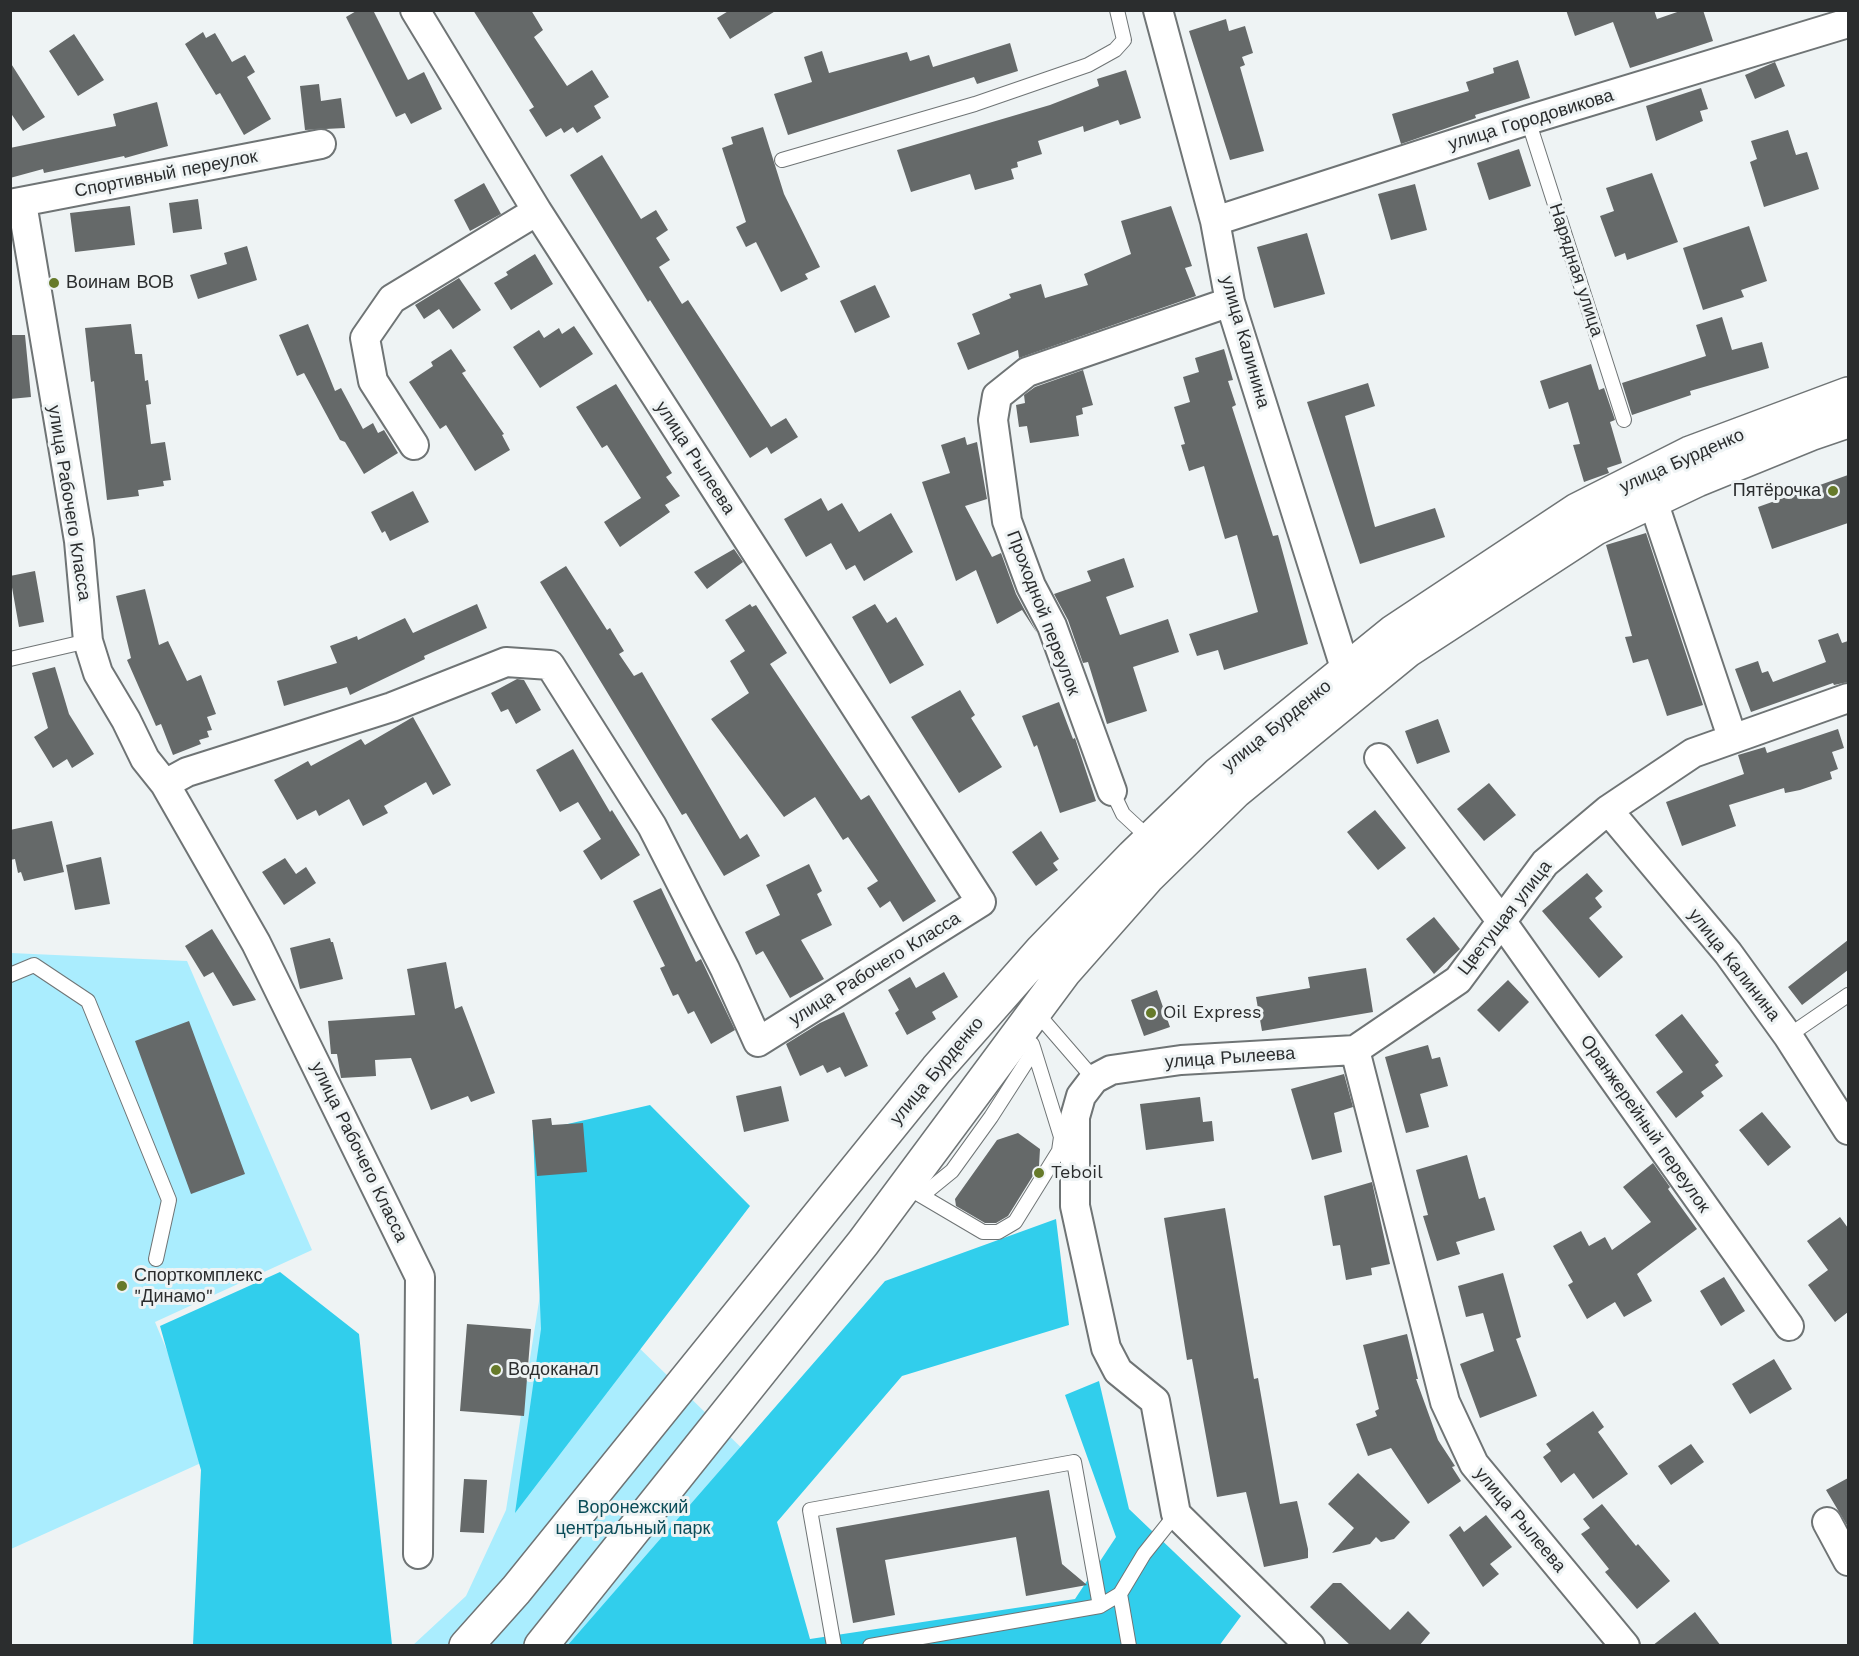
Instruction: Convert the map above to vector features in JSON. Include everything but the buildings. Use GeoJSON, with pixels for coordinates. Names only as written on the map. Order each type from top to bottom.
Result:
{"type":"FeatureCollection","features":[{"type":"Feature","properties":{"kind":"main road","name":"улица Бурденко"},"geometry":{"type":"LineString","coordinates":[[466,1646],[516,1590],[937,1069],[1027,967],[1150,839],[1218,774],[1393,632],[1577,510],[1690,453],[1848,394]]}},
{"type":"Feature","properties":{"kind":"main road","name":"улица Бурденко"},"geometry":{"type":"LineString","coordinates":[[540,1646],[899,1199],[1032,1029],[1065,971],[1147,878],[1236,791],[1407,651],[1596,528],[1728,467],[1848,421]]}},
{"type":"Feature","properties":{"kind":"street","name":"улица Рылеева"},"geometry":{"type":"LineString","coordinates":[[415,10],[537,211],[981,902]]}},
{"type":"Feature","properties":{"kind":"street","name":"улица Калинина"},"geometry":{"type":"LineString","coordinates":[[1158,10],[1215,221],[1230,302],[1346,671]]}},
{"type":"Feature","properties":{"kind":"street","name":"улица Городовикова"},"geometry":{"type":"LineString","coordinates":[[1215,221],[1528,120],[1848,23]]}},
{"type":"Feature","properties":{"kind":"street","name":"Спортивный переулок"},"geometry":{"type":"LineString","coordinates":[[16,203],[321,144]]}},
{"type":"Feature","properties":{"kind":"street","name":"улица Рабочего Класса"},"geometry":{"type":"LineString","coordinates":[[16,203],[79,541],[88,641],[98,673],[146,759],[165,784],[256,943],[420,1276],[418,1554]]}},
{"type":"Feature","properties":{"kind":"street"},"geometry":{"type":"LineString","coordinates":[[414,445],[373,381],[365,338],[392,299],[537,211]]}},
{"type":"Feature","properties":{"kind":"street","name":"Проходной переулок"},"geometry":{"type":"LineString","coordinates":[[1112,791],[1052,626],[1031,586],[1007,521],[993,420],[997,396],[1027,372],[1230,302]]}},
{"type":"Feature","properties":{"kind":"street"},"geometry":{"type":"LineString","coordinates":[[1653,501],[1732,737]]}},
{"type":"Feature","properties":{"kind":"street","name":"улица Рабочего Класса"},"geometry":{"type":"LineString","coordinates":[[165,784],[187,772],[392,707],[506,662],[550,665],[652,826],[725,969],[758,1042],[981,902]]}},
{"type":"Feature","properties":{"kind":"street","name":"Цветущая улица"},"geometry":{"type":"LineString","coordinates":[[1355,1050],[1458,980],[1545,863],[1608,810],[1693,753],[1732,737],[1848,698]]}},
{"type":"Feature","properties":{"kind":"street"},"geometry":{"type":"LineString","coordinates":[[1379,758],[1502,922]]}},
{"type":"Feature","properties":{"kind":"street","name":"улица Калинина"},"geometry":{"type":"LineString","coordinates":[[1608,810],[1728,952],[1788,1036],[1848,1130]]}},
{"type":"Feature","properties":{"kind":"street","name":"Оранжерейный переулок"},"geometry":{"type":"LineString","coordinates":[[1502,922],[1789,1326]]}},
{"type":"Feature","properties":{"kind":"street","name":"улица Рылеева"},"geometry":{"type":"LineString","coordinates":[[1094,1079],[1111,1070],[1181,1059],[1355,1050],[1445,1402],[1474,1464],[1625,1646]]}},
{"type":"Feature","properties":{"kind":"street"},"geometry":{"type":"LineString","coordinates":[[1094,1079],[1081,1096],[1075,1116],[1075,1206],[1106,1348],[1118,1371],[1155,1401],[1176,1514],[1310,1646]]}},
{"type":"Feature","properties":{"kind":"street"},"geometry":{"type":"LineString","coordinates":[[1827,1522],[1848,1561]]}},
{"type":"Feature","properties":{"kind":"lane"},"geometry":{"type":"LineString","coordinates":[[782,160],[975,104],[1088,65],[1114,50],[1124,40],[1117,10]]}},
{"type":"Feature","properties":{"kind":"lane","name":"Нарядная улица"},"geometry":{"type":"LineString","coordinates":[[1528,120],[1624,420]]}},
{"type":"Feature","properties":{"kind":"lane"},"geometry":{"type":"LineString","coordinates":[[10,659],[88,641]]}},
{"type":"Feature","properties":{"kind":"lane"},"geometry":{"type":"LineString","coordinates":[[1112,791],[1123,814],[1150,839]]}},
{"type":"Feature","properties":{"kind":"lane"},"geometry":{"type":"LineString","coordinates":[[10,975],[34,965],[88,1001],[169,1200],[156,1259]]}},
{"type":"Feature","properties":{"kind":"lane"},"geometry":{"type":"LineString","coordinates":[[1788,1036],[1848,995]]}},
{"type":"Feature","properties":{"kind":"lane"},"geometry":{"type":"LineString","coordinates":[[1032,1029],[1094,1079]]}},
{"type":"Feature","properties":{"kind":"lane"},"geometry":{"type":"LineString","coordinates":[[899,1199],[983,1232],[998,1232],[1015,1222],[1059,1150],[1061,1137],[1032,1029]]}},
{"type":"Feature","properties":{"kind":"lane"},"geometry":{"type":"LineString","coordinates":[[834,1646],[810,1510],[1074,1462],[1100,1606]]}},
{"type":"Feature","properties":{"kind":"lane"},"geometry":{"type":"LineString","coordinates":[[870,1646],[1100,1606],[1120,1594],[1144,1554],[1176,1514]]}},
{"type":"Feature","properties":{"kind":"lane"},"geometry":{"type":"LineString","coordinates":[[1120,1594],[1129,1646]]}},
{"type":"Feature","properties":{"kind":"green space","name":"Спорткомплекс \"Динамо\""},"geometry":{"type":"Polygon","coordinates":[[[11,953],[187,961],[312,1250],[155,1322],[212,1458],[11,1549],[11,953]]]}},
{"type":"Feature","properties":{"kind":"green space","name":"Воронежский центральный парк"},"geometry":{"type":"Polygon","coordinates":[[[546,1257],[757,1463],[808,1645],[412,1646],[466,1596],[506,1510],[546,1257]]]}},
{"type":"Feature","properties":{"kind":"shaded area"},"geometry":{"type":"Polygon","coordinates":[[[650,1105],[750,1206],[515,1513],[541,1329],[533,1132],[650,1105]]]}},
{"type":"Feature","properties":{"kind":"shaded area"},"geometry":{"type":"Polygon","coordinates":[[[1056,1219],[1069,1325],[902,1376],[777,1522],[810,1639],[1075,1599],[1116,1537],[1065,1395],[1099,1381],[1129,1509],[1241,1616],[1219,1646],[567,1646],[885,1281],[1056,1219]]]}},
{"type":"Feature","properties":{"kind":"shaded area"},"geometry":{"type":"Polygon","coordinates":[[[280,1272],[359,1334],[392,1645],[193,1645],[201,1470],[160,1326],[280,1272]]]}},
{"type":"Feature","properties":{"kind":"place","name":"Воинам ВОВ"},"geometry":{"type":"Point","coordinates":[54,283]}},
{"type":"Feature","properties":{"kind":"place","name":"Пятёрочка"},"geometry":{"type":"Point","coordinates":[1833,491]}},
{"type":"Feature","properties":{"kind":"place","name":"Oil Express"},"geometry":{"type":"Point","coordinates":[1151,1013]}},
{"type":"Feature","properties":{"kind":"place","name":"Teboil"},"geometry":{"type":"Point","coordinates":[1039,1173]}},
{"type":"Feature","properties":{"kind":"place","name":"Спорткомплекс \"Динамо\""},"geometry":{"type":"Point","coordinates":[122,1286]}},
{"type":"Feature","properties":{"kind":"place","name":"Водоканал"},"geometry":{"type":"Point","coordinates":[496,1370]}}]}
